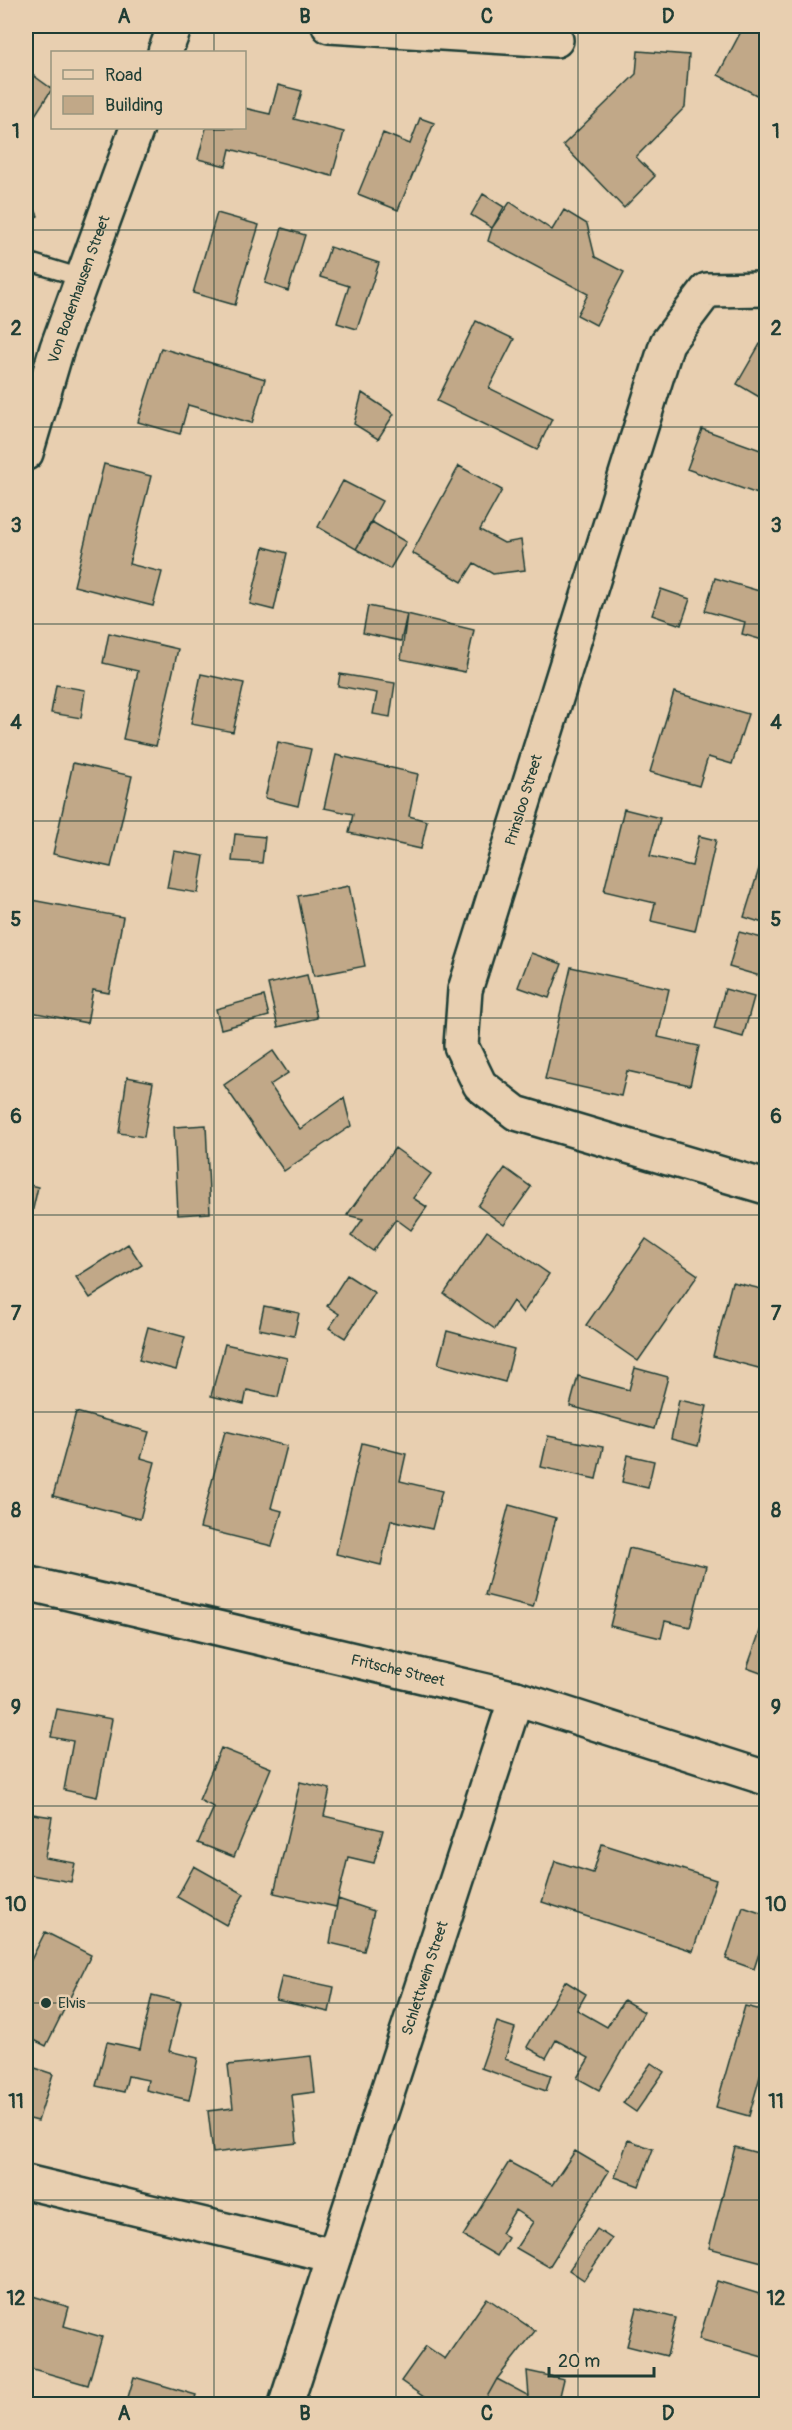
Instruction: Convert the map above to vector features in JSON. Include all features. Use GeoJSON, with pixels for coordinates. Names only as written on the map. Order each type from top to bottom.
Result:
{"type":"FeatureCollection","features":[{"type":"Feature","properties":{"kind":"street"},"geometry":{"type":"LineString","coordinates":[[165,51],[175,26]]}},
{"type":"Feature","properties":{"kind":"street"},"geometry":{"type":"LineString","coordinates":[[329,26],[556,40]]}},
{"type":"Feature","properties":{"kind":"street","name":"Von Bodenhausen Street"},"geometry":{"type":"LineString","coordinates":[[26,453],[57,348],[137,129]]}},
{"type":"Feature","properties":{"kind":"street","name":"Prinsloo Street"},"geometry":{"type":"LineString","coordinates":[[766,289],[707,290],[667,343],[465,990],[461,1046],[480,1085],[516,1113],[766,1187]]}},
{"type":"Feature","properties":{"kind":"street","name":"Fritsche Street"},"geometry":{"type":"LineString","coordinates":[[26,1583],[516,1698],[766,1779]]}},
{"type":"Feature","properties":{"kind":"street","name":"Schlettwein Street"},"geometry":{"type":"LineString","coordinates":[[286,2404],[516,1698]]}},
{"type":"Feature","properties":{"kind":"street"},"geometry":{"type":"LineString","coordinates":[[26,2182],[333,2256]]}},
{"type":"Feature","properties":{"kind":"lane"},"geometry":{"type":"LineString","coordinates":[[26,261],[82,278]]}},
{"type":"Feature","properties":{"kind":"building"},"geometry":{"type":"Polygon","coordinates":[[[744,26],[750,26],[766,34],[766,100],[718,75],[744,26]]]}},
{"type":"Feature","properties":{"kind":"building"},"geometry":{"type":"Polygon","coordinates":[[[638,51],[689,55],[685,107],[636,157],[655,176],[624,208],[563,145],[636,74],[638,51]]]}},
{"type":"Feature","properties":{"kind":"building"},"geometry":{"type":"Polygon","coordinates":[[[30,73],[51,91],[26,129],[26,80],[30,73]]]}},
{"type":"Feature","properties":{"kind":"building"},"geometry":{"type":"Polygon","coordinates":[[[278,85],[302,91],[294,119],[344,132],[332,176],[230,149],[226,166],[198,159],[206,129],[246,129],[246,108],[270,114],[278,85]]]}},
{"type":"Feature","properties":{"kind":"building"},"geometry":{"type":"Polygon","coordinates":[[[420,118],[434,123],[398,210],[358,194],[383,133],[410,144],[420,118]]]}},
{"type":"Feature","properties":{"kind":"building"},"geometry":{"type":"Polygon","coordinates":[[[26,190],[38,216],[26,222],[26,190]]]}},
{"type":"Feature","properties":{"kind":"building"},"geometry":{"type":"Polygon","coordinates":[[[483,194],[504,207],[492,228],[471,215],[483,194]]]}},
{"type":"Feature","properties":{"kind":"building"},"geometry":{"type":"Polygon","coordinates":[[[510,202],[552,230],[564,210],[587,224],[595,257],[624,272],[596,325],[577,315],[588,294],[488,241],[492,228],[510,202]]]}},
{"type":"Feature","properties":{"kind":"building"},"geometry":{"type":"Polygon","coordinates":[[[217,213],[259,225],[235,305],[193,293],[217,213]]]}},
{"type":"Feature","properties":{"kind":"building"},"geometry":{"type":"Polygon","coordinates":[[[282,228],[305,235],[288,291],[265,283],[282,228]]]}},
{"type":"Feature","properties":{"kind":"building"},"geometry":{"type":"Polygon","coordinates":[[[330,247],[379,263],[357,329],[337,323],[349,286],[320,277],[330,247]]]}},
{"type":"Feature","properties":{"kind":"building"},"geometry":{"type":"Polygon","coordinates":[[[476,321],[514,339],[489,388],[552,419],[537,450],[437,401],[476,321]]]}},
{"type":"Feature","properties":{"kind":"building"},"geometry":{"type":"Polygon","coordinates":[[[760,344],[766,348],[766,401],[737,384],[760,344]]]}},
{"type":"Feature","properties":{"kind":"building"},"geometry":{"type":"Polygon","coordinates":[[[161,348],[265,379],[252,423],[188,405],[180,434],[138,422],[161,348]]]}},
{"type":"Feature","properties":{"kind":"building"},"geometry":{"type":"Polygon","coordinates":[[[362,393],[394,414],[378,439],[354,424],[362,393]]]}},
{"type":"Feature","properties":{"kind":"building"},"geometry":{"type":"Polygon","coordinates":[[[702,429],[766,452],[766,497],[687,469],[702,429]]]}},
{"type":"Feature","properties":{"kind":"building"},"geometry":{"type":"Polygon","coordinates":[[[104,464],[151,476],[129,564],[162,572],[153,606],[74,586],[104,464]]]}},
{"type":"Feature","properties":{"kind":"building"},"geometry":{"type":"Polygon","coordinates":[[[459,466],[502,490],[480,530],[504,543],[521,540],[525,570],[493,574],[474,563],[462,582],[412,553],[459,466]]]}},
{"type":"Feature","properties":{"kind":"building"},"geometry":{"type":"Polygon","coordinates":[[[343,481],[382,501],[356,549],[318,527],[343,481]]]}},
{"type":"Feature","properties":{"kind":"building"},"geometry":{"type":"Polygon","coordinates":[[[372,522],[406,542],[390,569],[356,549],[372,522]]]}},
{"type":"Feature","properties":{"kind":"building"},"geometry":{"type":"Polygon","coordinates":[[[264,547],[287,553],[274,610],[250,604],[264,547]]]}},
{"type":"Feature","properties":{"kind":"building"},"geometry":{"type":"Polygon","coordinates":[[[715,578],[766,593],[766,641],[742,634],[745,622],[705,611],[715,578]]]}},
{"type":"Feature","properties":{"kind":"building"},"geometry":{"type":"Polygon","coordinates":[[[661,589],[690,599],[681,625],[652,615],[661,589]]]}},
{"type":"Feature","properties":{"kind":"building"},"geometry":{"type":"Polygon","coordinates":[[[368,606],[407,614],[401,641],[363,633],[368,606]]]}},
{"type":"Feature","properties":{"kind":"building"},"geometry":{"type":"Polygon","coordinates":[[[407,614],[474,630],[465,672],[401,659],[407,614]]]}},
{"type":"Feature","properties":{"kind":"building"},"geometry":{"type":"Polygon","coordinates":[[[109,633],[178,649],[156,746],[123,739],[138,671],[103,663],[109,633]]]}},
{"type":"Feature","properties":{"kind":"building"},"geometry":{"type":"Polygon","coordinates":[[[201,674],[244,683],[233,732],[191,724],[201,674]]]}},
{"type":"Feature","properties":{"kind":"building"},"geometry":{"type":"Polygon","coordinates":[[[340,674],[395,683],[390,717],[373,714],[377,693],[338,686],[340,674]]]}},
{"type":"Feature","properties":{"kind":"building"},"geometry":{"type":"Polygon","coordinates":[[[56,685],[85,690],[81,718],[51,713],[56,685]]]}},
{"type":"Feature","properties":{"kind":"building"},"geometry":{"type":"Polygon","coordinates":[[[674,692],[748,714],[732,764],[708,757],[699,786],[650,772],[674,692]]]}},
{"type":"Feature","properties":{"kind":"building"},"geometry":{"type":"Polygon","coordinates":[[[278,742],[311,749],[298,806],[265,798],[278,742]]]}},
{"type":"Feature","properties":{"kind":"building"},"geometry":{"type":"Polygon","coordinates":[[[336,755],[418,774],[409,816],[427,821],[421,849],[349,833],[353,814],[324,808],[336,755]]]}},
{"type":"Feature","properties":{"kind":"building"},"geometry":{"type":"Polygon","coordinates":[[[73,763],[132,776],[111,867],[53,854],[73,763]]]}},
{"type":"Feature","properties":{"kind":"building"},"geometry":{"type":"Polygon","coordinates":[[[624,809],[660,818],[650,856],[692,866],[699,836],[716,840],[695,931],[651,921],[655,903],[604,891],[624,809]]]}},
{"type":"Feature","properties":{"kind":"building"},"geometry":{"type":"Polygon","coordinates":[[[235,834],[265,837],[262,863],[232,861],[235,834]]]}},
{"type":"Feature","properties":{"kind":"building"},"geometry":{"type":"Polygon","coordinates":[[[174,851],[204,856],[198,893],[167,888],[174,851]]]}},
{"type":"Feature","properties":{"kind":"building"},"geometry":{"type":"Polygon","coordinates":[[[763,856],[766,857],[766,924],[744,917],[763,856]]]}},
{"type":"Feature","properties":{"kind":"building"},"geometry":{"type":"Polygon","coordinates":[[[349,886],[365,966],[314,976],[298,896],[349,886]]]}},
{"type":"Feature","properties":{"kind":"building"},"geometry":{"type":"Polygon","coordinates":[[[26,899],[123,917],[109,993],[93,990],[87,1023],[26,1011],[26,899]]]}},
{"type":"Feature","properties":{"kind":"building"},"geometry":{"type":"Polygon","coordinates":[[[739,932],[766,939],[766,954],[760,976],[729,967],[739,932]]]}},
{"type":"Feature","properties":{"kind":"building"},"geometry":{"type":"Polygon","coordinates":[[[531,953],[562,964],[549,998],[518,987],[531,953]]]}},
{"type":"Feature","properties":{"kind":"building"},"geometry":{"type":"Polygon","coordinates":[[[571,967],[669,989],[658,1037],[699,1046],[690,1085],[627,1071],[621,1096],[545,1079],[571,967]]]}},
{"type":"Feature","properties":{"kind":"building"},"geometry":{"type":"Polygon","coordinates":[[[307,975],[317,1018],[278,1027],[268,984],[307,975]]]}},
{"type":"Feature","properties":{"kind":"building"},"geometry":{"type":"Polygon","coordinates":[[[725,989],[754,997],[743,1037],[714,1029],[725,989]]]}},
{"type":"Feature","properties":{"kind":"building"},"geometry":{"type":"Polygon","coordinates":[[[264,996],[269,1016],[221,1029],[216,1009],[264,996]]]}},
{"type":"Feature","properties":{"kind":"building"},"geometry":{"type":"Polygon","coordinates":[[[273,1051],[288,1073],[270,1085],[300,1129],[344,1098],[351,1126],[284,1171],[224,1085],[273,1051]]]}},
{"type":"Feature","properties":{"kind":"building"},"geometry":{"type":"Polygon","coordinates":[[[127,1077],[153,1082],[144,1137],[119,1133],[127,1077]]]}},
{"type":"Feature","properties":{"kind":"building"},"geometry":{"type":"Polygon","coordinates":[[[206,1125],[210,1213],[178,1215],[174,1127],[206,1125]]]}},
{"type":"Feature","properties":{"kind":"building"},"geometry":{"type":"Polygon","coordinates":[[[395,1148],[431,1174],[413,1198],[427,1207],[411,1230],[396,1219],[373,1251],[351,1236],[363,1219],[347,1215],[395,1148]]]}},
{"type":"Feature","properties":{"kind":"building"},"geometry":{"type":"Polygon","coordinates":[[[505,1168],[531,1187],[504,1225],[478,1206],[505,1168]]]}},
{"type":"Feature","properties":{"kind":"building"},"geometry":{"type":"Polygon","coordinates":[[[26,1184],[38,1187],[26,1239],[26,1184]]]}},
{"type":"Feature","properties":{"kind":"building"},"geometry":{"type":"Polygon","coordinates":[[[487,1231],[549,1274],[523,1313],[513,1301],[495,1329],[444,1294],[487,1231]]]}},
{"type":"Feature","properties":{"kind":"building"},"geometry":{"type":"Polygon","coordinates":[[[646,1239],[698,1275],[638,1361],[586,1325],[646,1239]]]}},
{"type":"Feature","properties":{"kind":"building"},"geometry":{"type":"Polygon","coordinates":[[[128,1244],[142,1265],[90,1298],[76,1277],[128,1244]]]}},
{"type":"Feature","properties":{"kind":"building"},"geometry":{"type":"Polygon","coordinates":[[[347,1275],[375,1293],[345,1338],[329,1328],[339,1314],[327,1306],[347,1275]]]}},
{"type":"Feature","properties":{"kind":"building"},"geometry":{"type":"Polygon","coordinates":[[[732,1282],[766,1290],[766,1370],[713,1356],[732,1282]]]}},
{"type":"Feature","properties":{"kind":"building"},"geometry":{"type":"Polygon","coordinates":[[[264,1306],[299,1313],[294,1336],[259,1329],[264,1306]]]}},
{"type":"Feature","properties":{"kind":"building"},"geometry":{"type":"Polygon","coordinates":[[[148,1327],[185,1337],[176,1370],[139,1360],[148,1327]]]}},
{"type":"Feature","properties":{"kind":"building"},"geometry":{"type":"Polygon","coordinates":[[[447,1331],[514,1349],[505,1382],[438,1364],[447,1331]]]}},
{"type":"Feature","properties":{"kind":"building"},"geometry":{"type":"Polygon","coordinates":[[[225,1344],[287,1358],[278,1397],[247,1390],[244,1404],[211,1396],[225,1344]]]}},
{"type":"Feature","properties":{"kind":"building"},"geometry":{"type":"Polygon","coordinates":[[[635,1368],[668,1377],[654,1429],[570,1406],[578,1376],[629,1390],[635,1368]]]}},
{"type":"Feature","properties":{"kind":"building"},"geometry":{"type":"Polygon","coordinates":[[[679,1400],[707,1406],[698,1446],[671,1439],[679,1400]]]}},
{"type":"Feature","properties":{"kind":"building"},"geometry":{"type":"Polygon","coordinates":[[[76,1412],[149,1432],[141,1458],[155,1462],[140,1519],[53,1496],[76,1412]]]}},
{"type":"Feature","properties":{"kind":"building"},"geometry":{"type":"Polygon","coordinates":[[[225,1431],[287,1446],[271,1508],[282,1511],[272,1546],[200,1528],[225,1431]]]}},
{"type":"Feature","properties":{"kind":"building"},"geometry":{"type":"Polygon","coordinates":[[[548,1436],[603,1447],[596,1479],[541,1467],[548,1436]]]}},
{"type":"Feature","properties":{"kind":"building"},"geometry":{"type":"Polygon","coordinates":[[[362,1443],[406,1454],[400,1481],[442,1491],[432,1529],[391,1520],[381,1565],[336,1554],[362,1443]]]}},
{"type":"Feature","properties":{"kind":"building"},"geometry":{"type":"Polygon","coordinates":[[[628,1455],[654,1461],[648,1488],[622,1482],[628,1455]]]}},
{"type":"Feature","properties":{"kind":"building"},"geometry":{"type":"Polygon","coordinates":[[[509,1505],[556,1518],[533,1607],[485,1595],[509,1505]]]}},
{"type":"Feature","properties":{"kind":"building"},"geometry":{"type":"Polygon","coordinates":[[[629,1548],[706,1566],[690,1627],[665,1621],[661,1638],[610,1626],[629,1548]]]}},
{"type":"Feature","properties":{"kind":"building"},"geometry":{"type":"Polygon","coordinates":[[[766,1614],[766,1675],[747,1668],[766,1614]]]}},
{"type":"Feature","properties":{"kind":"building"},"geometry":{"type":"Polygon","coordinates":[[[57,1709],[112,1719],[97,1797],[64,1790],[73,1741],[51,1737],[57,1709]]]}},
{"type":"Feature","properties":{"kind":"building"},"geometry":{"type":"Polygon","coordinates":[[[221,1748],[271,1768],[234,1857],[198,1843],[214,1807],[199,1800],[221,1748]]]}},
{"type":"Feature","properties":{"kind":"building"},"geometry":{"type":"Polygon","coordinates":[[[300,1782],[330,1789],[324,1816],[383,1830],[374,1863],[348,1857],[336,1907],[274,1893],[300,1782]]]}},
{"type":"Feature","properties":{"kind":"building"},"geometry":{"type":"Polygon","coordinates":[[[26,1813],[52,1817],[45,1858],[75,1863],[71,1882],[26,1874],[26,1813]]]}},
{"type":"Feature","properties":{"kind":"building"},"geometry":{"type":"Polygon","coordinates":[[[602,1844],[716,1880],[693,1951],[542,1902],[555,1861],[593,1873],[602,1844]]]}},
{"type":"Feature","properties":{"kind":"building"},"geometry":{"type":"Polygon","coordinates":[[[194,1866],[244,1894],[226,1925],[177,1897],[194,1866]]]}},
{"type":"Feature","properties":{"kind":"building"},"geometry":{"type":"Polygon","coordinates":[[[338,1899],[374,1911],[364,1951],[330,1943],[338,1899]]]}},
{"type":"Feature","properties":{"kind":"building"},"geometry":{"type":"Polygon","coordinates":[[[743,1907],[766,1915],[766,1932],[754,1969],[726,1959],[743,1907]]]}},
{"type":"Feature","properties":{"kind":"building","name":"Elvis"},"geometry":{"type":"Polygon","coordinates":[[[45,1932],[91,1955],[46,2046],[26,2036],[26,1970],[45,1932]]]}},
{"type":"Feature","properties":{"kind":"building"},"geometry":{"type":"Polygon","coordinates":[[[282,1976],[334,1987],[329,2012],[276,2000],[282,1976]]]}},
{"type":"Feature","properties":{"kind":"building"},"geometry":{"type":"Polygon","coordinates":[[[565,1981],[586,1994],[577,2010],[607,2027],[624,2000],[644,2012],[599,2090],[577,2078],[589,2058],[556,2040],[546,2058],[527,2047],[565,1981]]]}},
{"type":"Feature","properties":{"kind":"building"},"geometry":{"type":"Polygon","coordinates":[[[152,1995],[181,2002],[169,2051],[198,2058],[189,2100],[146,2090],[148,2080],[128,2076],[124,2092],[96,2086],[107,2042],[140,2049],[152,1995]]]}},
{"type":"Feature","properties":{"kind":"building"},"geometry":{"type":"Polygon","coordinates":[[[745,2006],[766,2011],[766,2055],[749,2116],[716,2107],[745,2006]]]}},
{"type":"Feature","properties":{"kind":"building"},"geometry":{"type":"Polygon","coordinates":[[[497,2022],[515,2028],[505,2059],[551,2075],[546,2091],[481,2068],[497,2022]]]}},
{"type":"Feature","properties":{"kind":"building"},"geometry":{"type":"Polygon","coordinates":[[[311,2056],[315,2092],[292,2095],[297,2143],[213,2153],[208,2111],[233,2108],[228,2065],[311,2056]]]}},
{"type":"Feature","properties":{"kind":"building"},"geometry":{"type":"Polygon","coordinates":[[[651,2063],[664,2072],[636,2112],[623,2103],[651,2063]]]}},
{"type":"Feature","properties":{"kind":"building"},"geometry":{"type":"Polygon","coordinates":[[[26,2065],[53,2074],[38,2121],[26,2118],[26,2065]]]}},
{"type":"Feature","properties":{"kind":"building"},"geometry":{"type":"Polygon","coordinates":[[[628,2140],[653,2149],[639,2186],[615,2177],[628,2140]]]}},
{"type":"Feature","properties":{"kind":"building"},"geometry":{"type":"Polygon","coordinates":[[[735,2147],[766,2155],[766,2263],[709,2248],[735,2147]]]}},
{"type":"Feature","properties":{"kind":"building"},"geometry":{"type":"Polygon","coordinates":[[[575,2151],[609,2171],[549,2267],[516,2248],[533,2222],[515,2210],[501,2233],[508,2238],[497,2256],[463,2236],[509,2162],[552,2185],[575,2151]]]}},
{"type":"Feature","properties":{"kind":"building"},"geometry":{"type":"Polygon","coordinates":[[[597,2229],[612,2239],[584,2280],[569,2270],[597,2229]]]}},
{"type":"Feature","properties":{"kind":"building"},"geometry":{"type":"Polygon","coordinates":[[[717,2281],[766,2296],[766,2358],[699,2339],[717,2281]]]}},
{"type":"Feature","properties":{"kind":"building"},"geometry":{"type":"Polygon","coordinates":[[[26,2294],[69,2307],[64,2326],[102,2337],[88,2385],[26,2367],[26,2294]]]}},
{"type":"Feature","properties":{"kind":"building"},"geometry":{"type":"Polygon","coordinates":[[[487,2298],[535,2331],[497,2379],[483,2404],[434,2404],[401,2381],[426,2346],[445,2359],[487,2298]]]}},
{"type":"Feature","properties":{"kind":"building"},"geometry":{"type":"Polygon","coordinates":[[[637,2308],[676,2318],[667,2356],[627,2346],[637,2308]]]}},
{"type":"Feature","properties":{"kind":"building"},"geometry":{"type":"Polygon","coordinates":[[[527,2371],[564,2379],[558,2404],[525,2404],[529,2396],[527,2371]]]}},
{"type":"Feature","properties":{"kind":"building"},"geometry":{"type":"Polygon","coordinates":[[[134,2377],[196,2395],[193,2404],[126,2404],[134,2377]]]}},
{"type":"Feature","properties":{"kind":"building"},"geometry":{"type":"Polygon","coordinates":[[[497,2379],[529,2396],[525,2404],[483,2404],[497,2379]]]}},
{"type":"Feature","properties":{"kind":"place","name":"Elvis"},"geometry":{"type":"Point","coordinates":[46,2003]}}]}
